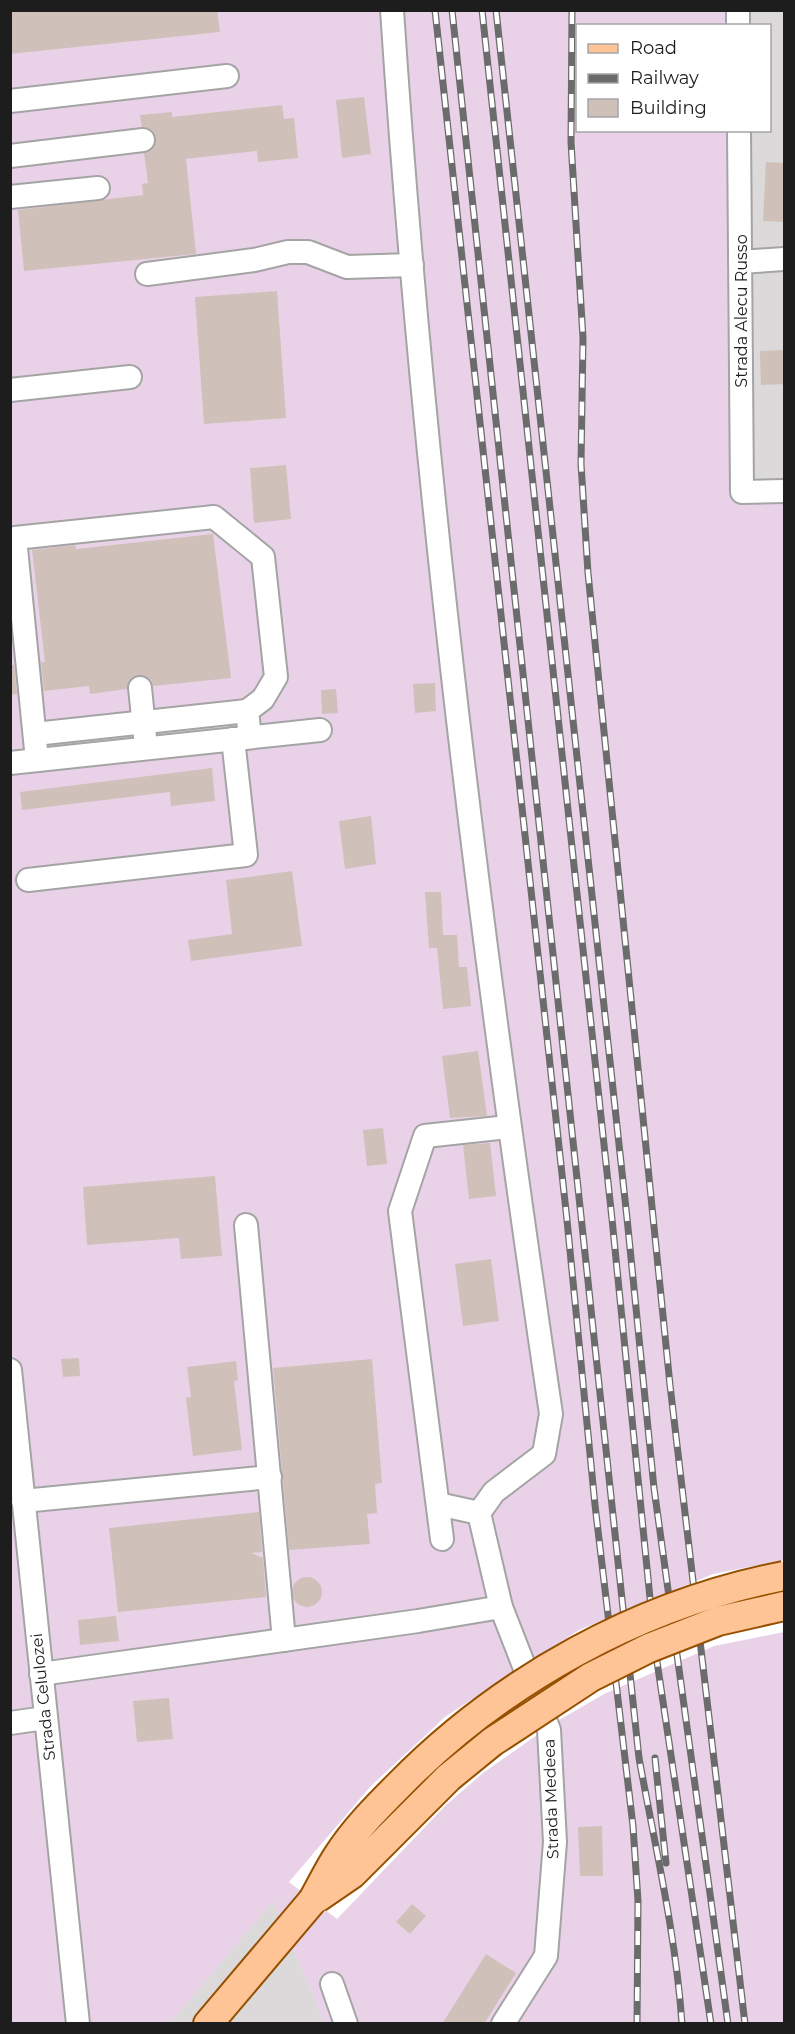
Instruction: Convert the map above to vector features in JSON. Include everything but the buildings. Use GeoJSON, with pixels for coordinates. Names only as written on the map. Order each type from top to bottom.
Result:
{"type":"FeatureCollection","features":[{"type":"Feature","properties":{"kind":"main road"},"geometry":{"type":"LineString","coordinates":[[208,2024],[313,1900],[338,1855],[374,1810],[430,1754],[485,1708],[585,1648],[645,1618],[716,1592],[784,1576]]}},
{"type":"Feature","properties":{"kind":"main road"},"geometry":{"type":"LineString","coordinates":[[313,1900],[352,1874],[449,1777],[492,1742],[591,1677],[649,1648],[718,1621],[784,1605]]}},
{"type":"Feature","properties":{"kind":"street"},"geometry":{"type":"LineString","coordinates":[[392,10],[404,192],[441,579],[508,1127],[551,1414],[544,1454],[494,1492],[479,1513],[438,1504]]}},
{"type":"Feature","properties":{"kind":"street"},"geometry":{"type":"LineString","coordinates":[[10,101],[227,76]]}},
{"type":"Feature","properties":{"kind":"street","name":"Strada Alecu Russo"},"geometry":{"type":"LineString","coordinates":[[739,132],[742,492],[784,491]]}},
{"type":"Feature","properties":{"kind":"street"},"geometry":{"type":"LineString","coordinates":[[10,156],[143,140]]}},
{"type":"Feature","properties":{"kind":"street"},"geometry":{"type":"LineString","coordinates":[[10,197],[98,188]]}},
{"type":"Feature","properties":{"kind":"street"},"geometry":{"type":"LineString","coordinates":[[147,274],[254,260],[288,252],[308,252],[347,267],[412,265]]}},
{"type":"Feature","properties":{"kind":"street"},"geometry":{"type":"LineString","coordinates":[[740,262],[784,260]]}},
{"type":"Feature","properties":{"kind":"street"},"geometry":{"type":"LineString","coordinates":[[10,390],[130,377]]}},
{"type":"Feature","properties":{"kind":"street"},"geometry":{"type":"LineString","coordinates":[[34,734],[247,711],[263,699],[276,677],[263,557],[214,517],[15,538],[34,734],[37,760]]}},
{"type":"Feature","properties":{"kind":"street"},"geometry":{"type":"LineString","coordinates":[[140,688],[147,748]]}},
{"type":"Feature","properties":{"kind":"street"},"geometry":{"type":"LineString","coordinates":[[28,880],[246,855],[241,738],[247,711]]}},
{"type":"Feature","properties":{"kind":"street"},"geometry":{"type":"LineString","coordinates":[[10,763],[320,730]]}},
{"type":"Feature","properties":{"kind":"street"},"geometry":{"type":"LineString","coordinates":[[442,1539],[400,1211],[425,1136],[508,1127]]}},
{"type":"Feature","properties":{"kind":"street"},"geometry":{"type":"LineString","coordinates":[[246,1225],[284,1640]]}},
{"type":"Feature","properties":{"kind":"street","name":"Strada Celulozei"},"geometry":{"type":"LineString","coordinates":[[10,1370],[23,1501],[20,1573],[41,1674],[78,2024]]}},
{"type":"Feature","properties":{"kind":"street"},"geometry":{"type":"LineString","coordinates":[[23,1501],[270,1477]]}},
{"type":"Feature","properties":{"kind":"street","name":"Strada Medeea"},"geometry":{"type":"LineString","coordinates":[[479,1513],[501,1606],[549,1730],[555,1842],[546,1956],[504,2024]]}},
{"type":"Feature","properties":{"kind":"street"},"geometry":{"type":"LineString","coordinates":[[41,1674],[284,1640],[501,1606]]}},
{"type":"Feature","properties":{"kind":"street"},"geometry":{"type":"LineString","coordinates":[[10,1723],[45,1718]]}},
{"type":"Feature","properties":{"kind":"street"},"geometry":{"type":"LineString","coordinates":[[332,1984],[346,2024]]}},
{"type":"Feature","properties":{"kind":"shaded area"},"geometry":{"type":"Polygon","coordinates":[[[10,11],[729,11],[729,24],[576,24],[576,132],[730,132],[733,499],[784,499],[784,2023],[325,2023],[273,1901],[170,2023],[11,2023],[10,11]]]}},
{"type":"Feature","properties":{"kind":"shaded area"},"geometry":{"type":"Polygon","coordinates":[[[729,11],[784,11],[784,499],[733,499],[730,132],[771,132],[771,24],[729,24],[729,11]]]}},
{"type":"Feature","properties":{"kind":"shaded area"},"geometry":{"type":"Polygon","coordinates":[[[273,1901],[325,2023],[170,2023],[273,1901]]]}},
{"type":"Feature","properties":{"kind":"pier"},"geometry":{"type":"Polygon","coordinates":[[[784,1560],[784,1632],[714,1646],[604,1694],[554,1723],[483,1773],[446,1805],[337,1919],[289,1882],[370,1787],[445,1717],[506,1677],[579,1630],[713,1574],[784,1560]]]}},
{"type":"Feature","properties":{"kind":"railway"},"geometry":{"type":"LineString","coordinates":[[435,10],[567,1220],[595,1505],[633,1826],[638,1901],[637,2024]]}},
{"type":"Feature","properties":{"kind":"railway"},"geometry":{"type":"LineString","coordinates":[[452,10],[639,1758],[670,1924],[682,2024]]}},
{"type":"Feature","properties":{"kind":"railway"},"geometry":{"type":"LineString","coordinates":[[482,10],[612,1219],[655,1648],[711,2024]]}},
{"type":"Feature","properties":{"kind":"railway"},"geometry":{"type":"LineString","coordinates":[[496,10],[627,1218],[654,1488],[728,2024]]}},
{"type":"Feature","properties":{"kind":"railway"},"geometry":{"type":"LineString","coordinates":[[572,10],[571,142],[583,338],[581,464],[588,573],[670,1385],[745,2024]]}},
{"type":"Feature","properties":{"kind":"railway"},"geometry":{"type":"LineString","coordinates":[[655,1758],[666,1863]]}}]}
